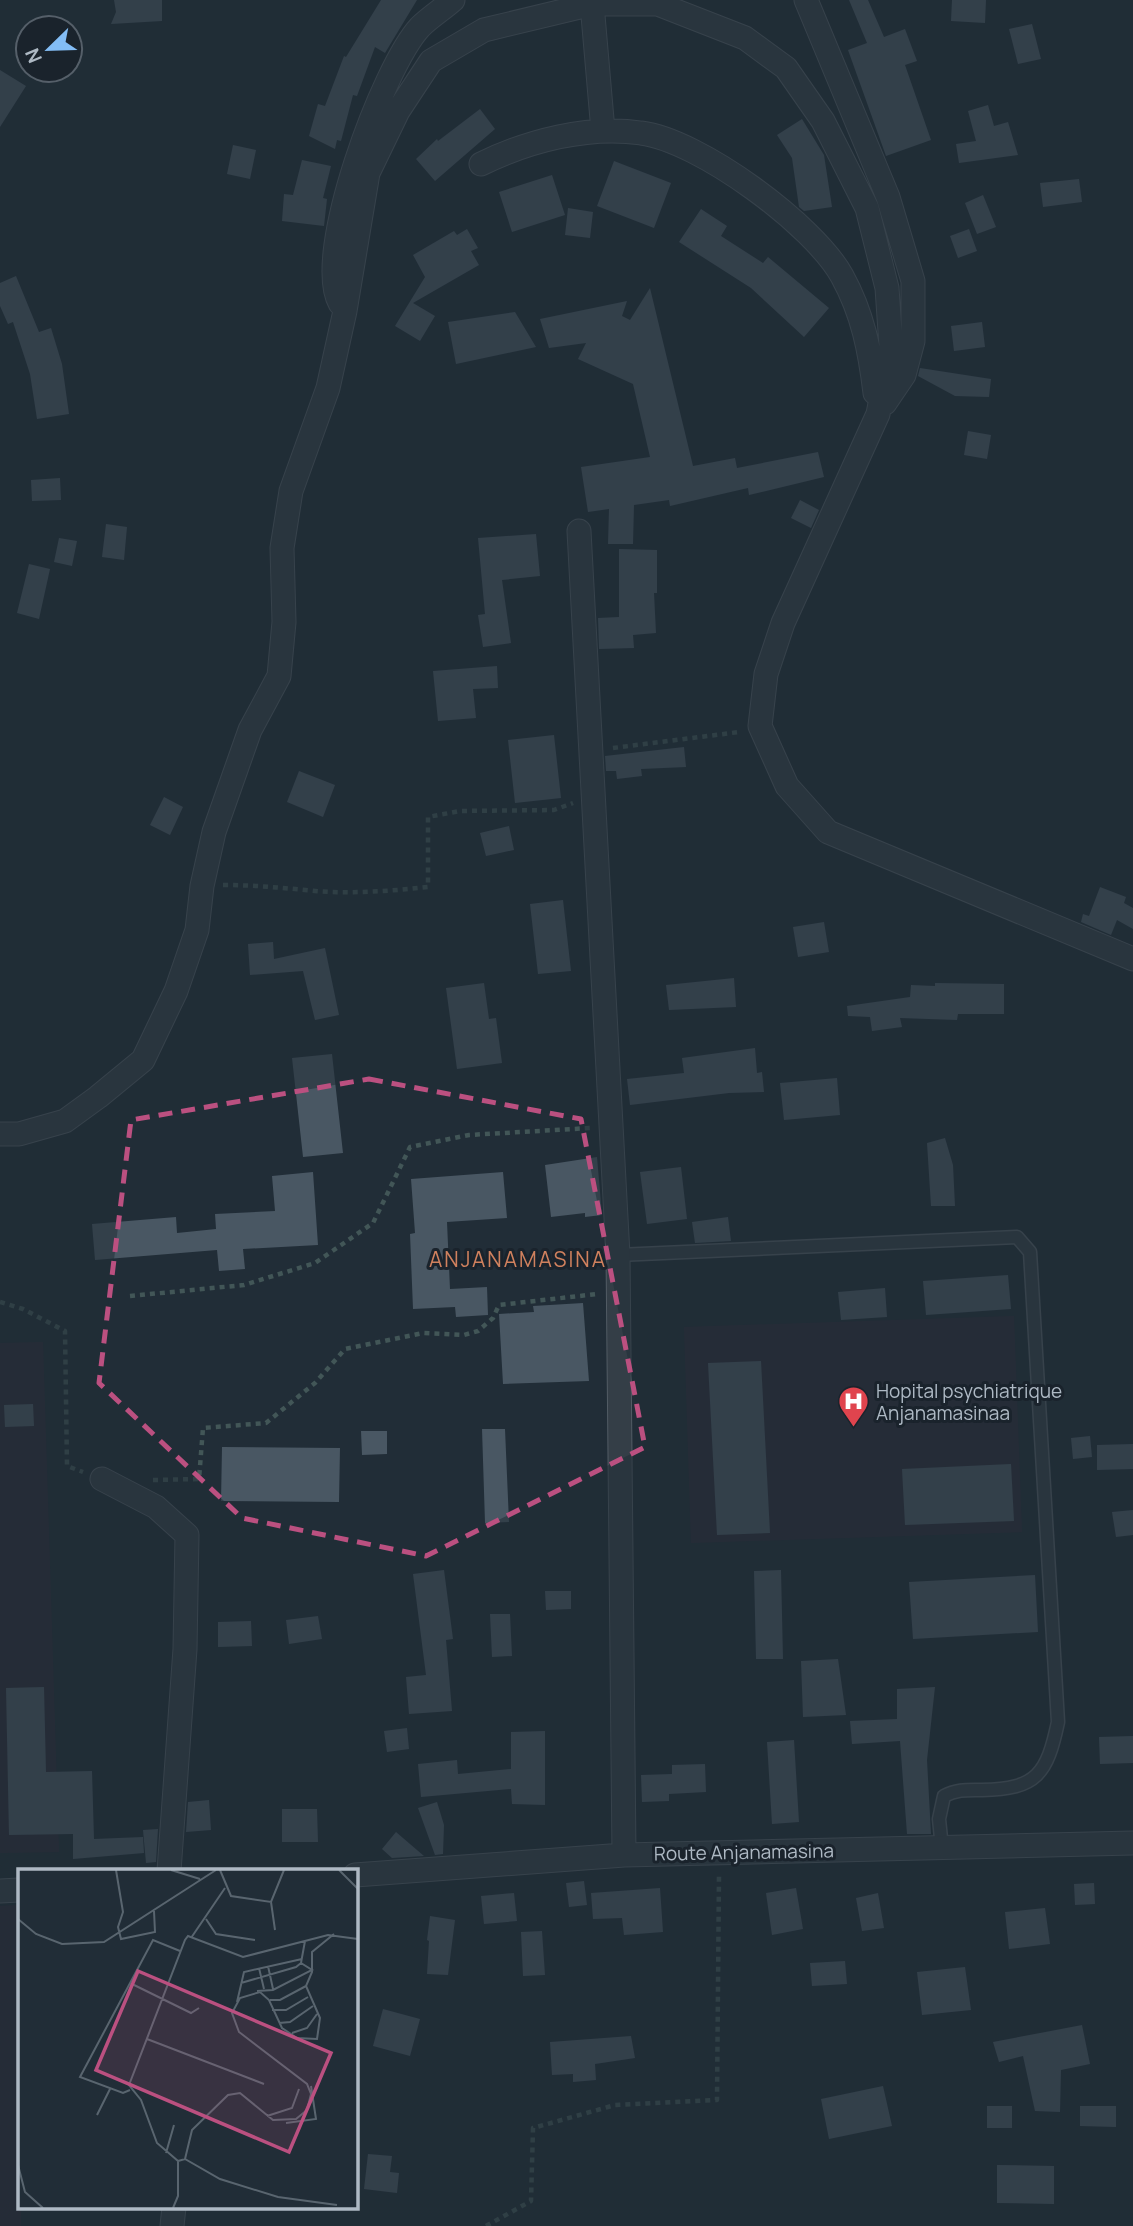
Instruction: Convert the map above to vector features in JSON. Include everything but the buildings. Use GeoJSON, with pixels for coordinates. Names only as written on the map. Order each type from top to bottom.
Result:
{"type":"FeatureCollection","features":[{"type":"Feature","properties":{"kind":"street"},"geometry":{"type":"LineString","coordinates":[[345,312],[333,291],[340,226],[354,162],[386,86],[419,28],[453,0]]}},
{"type":"Feature","properties":{"kind":"street"},"geometry":{"type":"LineString","coordinates":[[806,0],[888,197],[914,281],[914,341],[904,374],[878,414],[783,623],[766,674],[760,726],[787,786],[828,832],[1133,959]]}},
{"type":"Feature","properties":{"kind":"street"},"geometry":{"type":"LineString","coordinates":[[592,4],[603,131]]}},
{"type":"Feature","properties":{"kind":"street"},"geometry":{"type":"LineString","coordinates":[[0,1134],[19,1134],[65,1121],[143,1060],[176,991],[197,930],[202,886],[214,832],[250,730],[279,676],[284,622],[282,548],[291,491],[328,388],[345,312],[368,173],[398,111],[431,61],[484,30],[592,4],[658,4],[745,38],[786,68],[823,121],[867,208],[887,288],[891,346],[878,414]]}},
{"type":"Feature","properties":{"kind":"street"},"geometry":{"type":"LineString","coordinates":[[481,164],[509,150],[603,131],[643,133],[698,152],[768,200],[818,244],[842,275],[868,337],[878,414]]}},
{"type":"Feature","properties":{"kind":"street"},"geometry":{"type":"LineString","coordinates":[[579,531],[618,1255],[624,1855]]}},
{"type":"Feature","properties":{"kind":"street"},"geometry":{"type":"LineString","coordinates":[[102,1479],[156,1507],[187,1535],[185,1649],[169,1869]]}},
{"type":"Feature","properties":{"kind":"street","name":"Route Anjanamasina"},"geometry":{"type":"LineString","coordinates":[[357,1875],[624,1855],[1133,1843]]}},
{"type":"Feature","properties":{"kind":"street"},"geometry":{"type":"LineString","coordinates":[[0,1891],[18,1890]]}},
{"type":"Feature","properties":{"kind":"street"},"geometry":{"type":"LineString","coordinates":[[172,2226],[174,2208]]}},
{"type":"Feature","properties":{"kind":"lane"},"geometry":{"type":"LineString","coordinates":[[618,1255],[1017,1237],[1030,1252],[1058,1723],[1051,1759],[1035,1777],[1011,1789],[954,1790],[944,1796],[939,1819],[942,1848]]}},
{"type":"Feature","properties":{"kind":"path"},"geometry":{"type":"LineString","coordinates":[[591,749],[726,735],[760,726]]}},
{"type":"Feature","properties":{"kind":"path"},"geometry":{"type":"LineString","coordinates":[[202,886],[263,884],[317,891],[381,892],[428,887],[428,817],[460,811],[554,810],[593,796]]}},
{"type":"Feature","properties":{"kind":"path"},"geometry":{"type":"LineString","coordinates":[[130,1296],[244,1285],[315,1263],[373,1223],[410,1147],[469,1135],[611,1126]]}},
{"type":"Feature","properties":{"kind":"path"},"geometry":{"type":"LineString","coordinates":[[149,1479],[199,1479],[203,1428],[266,1423],[315,1383],[345,1349],[423,1333],[464,1335],[478,1331],[492,1318],[499,1305],[520,1300],[619,1292]]}},
{"type":"Feature","properties":{"kind":"path"},"geometry":{"type":"LineString","coordinates":[[0,1302],[23,1309],[65,1331],[67,1466],[102,1479]]}},
{"type":"Feature","properties":{"kind":"path"},"geometry":{"type":"LineString","coordinates":[[485,2226],[531,2202],[533,2128],[615,2105],[717,2100],[719,1852]]}},
{"type":"Feature","properties":{"kind":"highlighted area"},"geometry":{"type":"Polygon","coordinates":[[[369,1079],[581,1119],[645,1447],[426,1556],[242,1518],[99,1383],[131,1120],[369,1079]]]}},
{"type":"Feature","properties":{"kind":"shaded area","name":"Hopital psychiatrique Anjanamasinaa"},"geometry":{"type":"Polygon","coordinates":[[[1014,1316],[1022,1532],[691,1543],[684,1327],[1014,1316]]]}},
{"type":"Feature","properties":{"kind":"shaded area"},"geometry":{"type":"Polygon","coordinates":[[[43,1342],[59,1852],[0,1853],[0,1343],[43,1342]]]}},
{"type":"Feature","properties":{"kind":"shaded area"},"geometry":{"type":"Polygon","coordinates":[[[18,1905],[18,2208],[21,2208],[21,2226],[0,2226],[0,1906],[18,1905]]]}},
{"type":"Feature","properties":{"kind":"place","name":"Hopital psychiatrique Anjanamasinaa"},"geometry":{"type":"Point","coordinates":[853,1429]}},
{"type":"Feature","properties":{"kind":"district","name":"ANJANAMASINA"},"geometry":{"type":"Point","coordinates":[518,1260]}}]}
